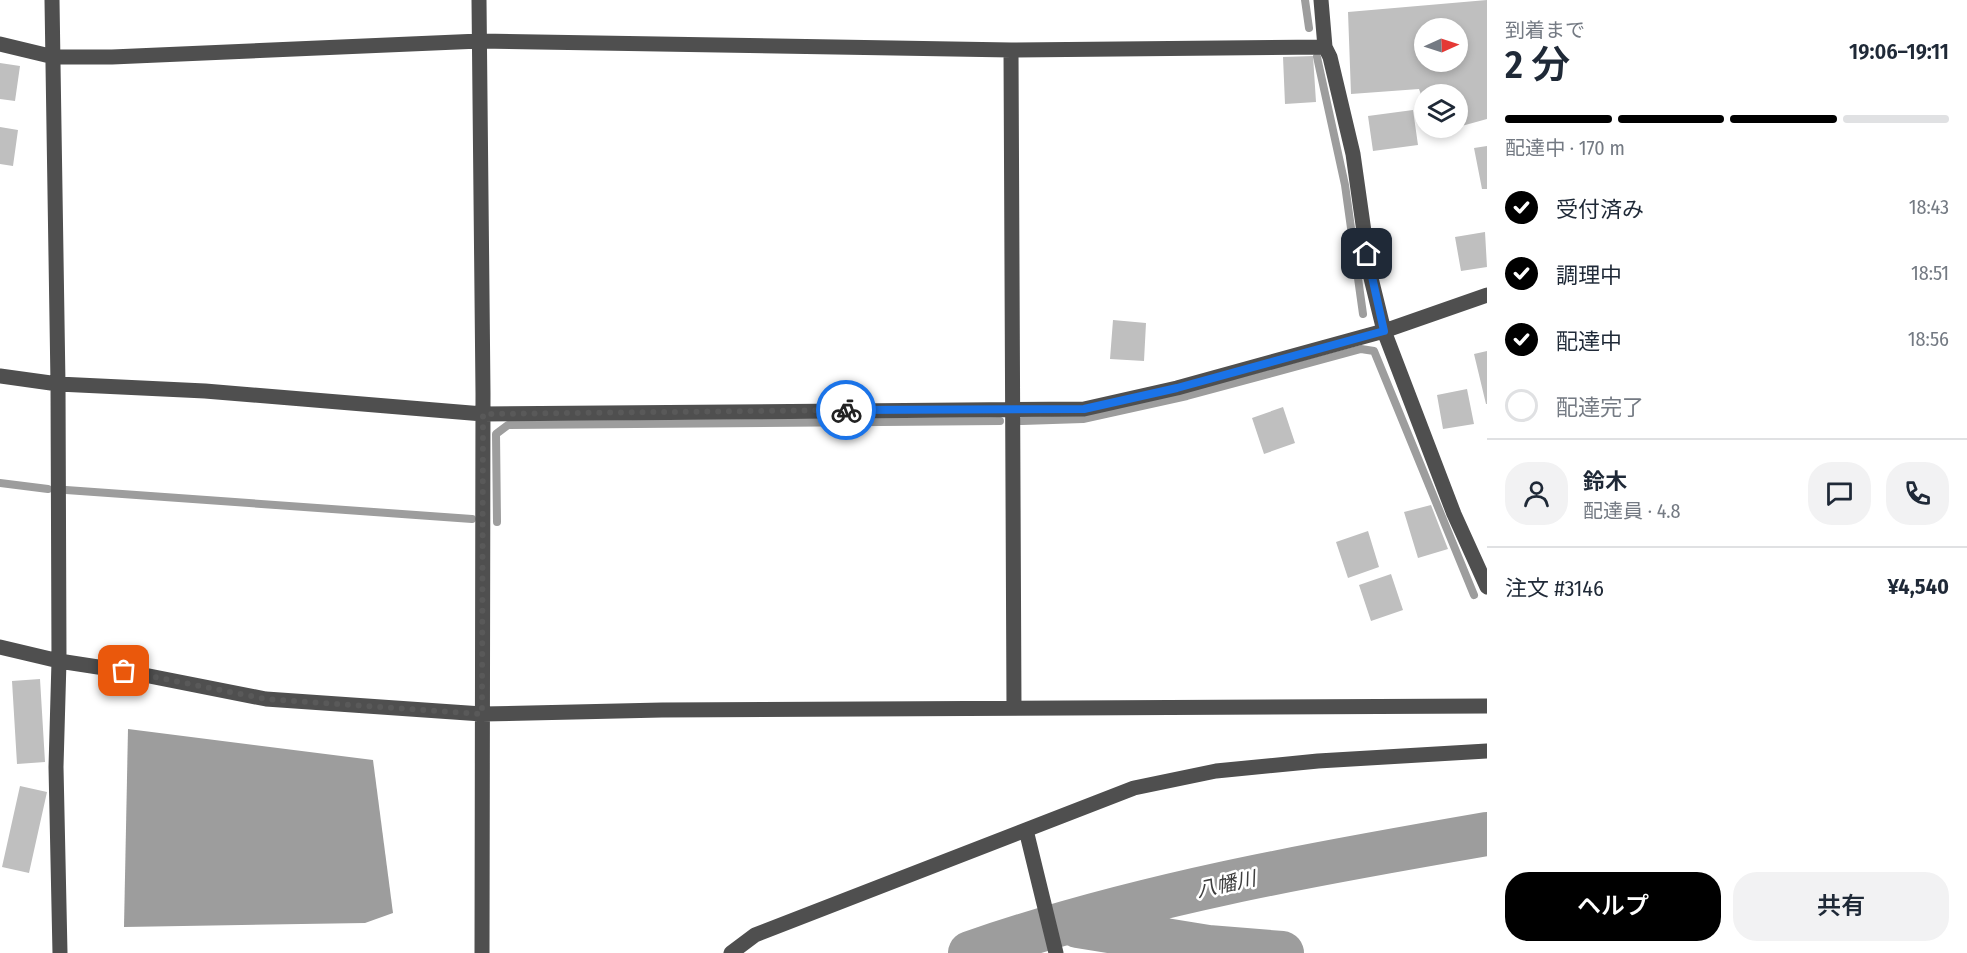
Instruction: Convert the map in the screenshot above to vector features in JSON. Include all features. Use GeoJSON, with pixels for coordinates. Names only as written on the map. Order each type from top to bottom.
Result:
{"type":"FeatureCollection","features":[{"type":"Feature","properties":{"kind":"street"},"geometry":{"type":"LineString","coordinates":[[52,0],[58,384],[59,661],[56,767],[60,953]]}},
{"type":"Feature","properties":{"kind":"street"},"geometry":{"type":"LineString","coordinates":[[479,0],[483,414],[482,953]]}},
{"type":"Feature","properties":{"kind":"street"},"geometry":{"type":"LineString","coordinates":[[1321,0],[1325,47],[1330,57],[1353,154],[1370,274],[1384,331],[1454,514],[1487,587]]}},
{"type":"Feature","properties":{"kind":"street"},"geometry":{"type":"LineString","coordinates":[[0,44],[54,57],[480,41],[1011,50],[1325,47]]}},
{"type":"Feature","properties":{"kind":"street"},"geometry":{"type":"LineString","coordinates":[[1011,50],[1014,708]]}},
{"type":"Feature","properties":{"kind":"street"},"geometry":{"type":"LineString","coordinates":[[0,376],[58,384],[206,391],[483,414],[1084,409],[1134,399],[1384,331],[1487,295]]}},
{"type":"Feature","properties":{"kind":"street"},"geometry":{"type":"LineString","coordinates":[[0,647],[59,661],[124,671],[266,699],[482,714],[1487,706]]}},
{"type":"Feature","properties":{"kind":"street"},"geometry":{"type":"LineString","coordinates":[[731,953],[755,935],[1134,788],[1216,771],[1318,761],[1487,751]]}},
{"type":"Feature","properties":{"kind":"street"},"geometry":{"type":"LineString","coordinates":[[1026,830],[1056,953]]}},
{"type":"Feature","properties":{"kind":"shaded area"},"geometry":{"type":"Polygon","coordinates":[[[128,729],[373,760],[393,913],[365,923],[124,927],[128,729]]]}},
{"type":"Feature","properties":{"kind":"building"},"geometry":{"type":"Polygon","coordinates":[[[1487,0],[1487,119],[1468,124],[1468,84],[1414,84],[1414,89],[1351,94],[1348,12],[1487,0]]]}},
{"type":"Feature","properties":{"kind":"building"},"geometry":{"type":"Polygon","coordinates":[[[1313,56],[1316,102],[1285,104],[1283,57],[1313,56]]]}},
{"type":"Feature","properties":{"kind":"building"},"geometry":{"type":"Polygon","coordinates":[[[0,63],[20,66],[15,101],[0,99],[0,63]]]}},
{"type":"Feature","properties":{"kind":"building"},"geometry":{"type":"Polygon","coordinates":[[[1413,110],[1414,138],[1417,138],[1418,145],[1373,151],[1368,116],[1413,110]]]}},
{"type":"Feature","properties":{"kind":"building"},"geometry":{"type":"Polygon","coordinates":[[[0,127],[18,130],[13,166],[0,164],[0,127]]]}},
{"type":"Feature","properties":{"kind":"building"},"geometry":{"type":"Polygon","coordinates":[[[1487,146],[1487,189],[1482,189],[1474,148],[1487,146]]]}},
{"type":"Feature","properties":{"kind":"building"},"geometry":{"type":"Polygon","coordinates":[[[1485,232],[1487,267],[1461,271],[1455,237],[1485,232]]]}},
{"type":"Feature","properties":{"kind":"building"},"geometry":{"type":"Polygon","coordinates":[[[1113,320],[1146,323],[1144,361],[1110,359],[1113,320]]]}},
{"type":"Feature","properties":{"kind":"building"},"geometry":{"type":"Polygon","coordinates":[[[1487,351],[1487,404],[1486,404],[1474,354],[1487,351]]]}},
{"type":"Feature","properties":{"kind":"building"},"geometry":{"type":"Polygon","coordinates":[[[1467,389],[1474,424],[1443,429],[1437,395],[1467,389]]]}},
{"type":"Feature","properties":{"kind":"building"},"geometry":{"type":"Polygon","coordinates":[[[1283,407],[1295,443],[1264,454],[1252,418],[1283,407]]]}},
{"type":"Feature","properties":{"kind":"building"},"geometry":{"type":"Polygon","coordinates":[[[1431,505],[1448,549],[1418,558],[1404,512],[1431,505]]]}},
{"type":"Feature","properties":{"kind":"building"},"geometry":{"type":"Polygon","coordinates":[[[1368,531],[1379,567],[1348,578],[1336,542],[1368,531]]]}},
{"type":"Feature","properties":{"kind":"building"},"geometry":{"type":"Polygon","coordinates":[[[1391,574],[1403,610],[1371,621],[1359,585],[1391,574]]]}},
{"type":"Feature","properties":{"kind":"building"},"geometry":{"type":"Polygon","coordinates":[[[40,679],[45,762],[17,764],[12,681],[40,679]]]}},
{"type":"Feature","properties":{"kind":"building"},"geometry":{"type":"Polygon","coordinates":[[[20,786],[47,792],[29,873],[2,867],[20,786]]]}},
{"type":"Feature","properties":{"kind":"waterway"},"geometry":{"type":"LineString","coordinates":[[1305,0],[1309,28]]}},
{"type":"Feature","properties":{"kind":"waterway"},"geometry":{"type":"LineString","coordinates":[[1317,57],[1345,185],[1363,314]]}},
{"type":"Feature","properties":{"kind":"waterway"},"geometry":{"type":"LineString","coordinates":[[1022,421],[1083,419],[1187,396],[1361,349],[1374,351],[1474,595]]}},
{"type":"Feature","properties":{"kind":"waterway"},"geometry":{"type":"LineString","coordinates":[[497,522],[496,434],[508,425],[1000,421]]}},
{"type":"Feature","properties":{"kind":"waterway"},"geometry":{"type":"LineString","coordinates":[[0,483],[48,489]]}},
{"type":"Feature","properties":{"kind":"waterway"},"geometry":{"type":"LineString","coordinates":[[66,490],[472,519]]}},
{"type":"Feature","properties":{"kind":"waterway","name":"八幡川"},"geometry":{"type":"LineString","coordinates":[[970,953],[1097,914],[1226,883],[1487,834]]}},
{"type":"Feature","properties":{"kind":"waterway"},"geometry":{"type":"LineString","coordinates":[[1078,926],[1208,947],[1282,953]]}},
{"type":"Feature","properties":{"kind":"way so far"},"geometry":{"type":"LineString","coordinates":[[124,671],[266,699],[482,714],[483,414],[846,410]]}},
{"type":"Feature","properties":{"kind":"route"},"geometry":{"type":"LineString","coordinates":[[846,410],[1084,409],[1177,388],[1384,331],[1367,254]]}}]}
